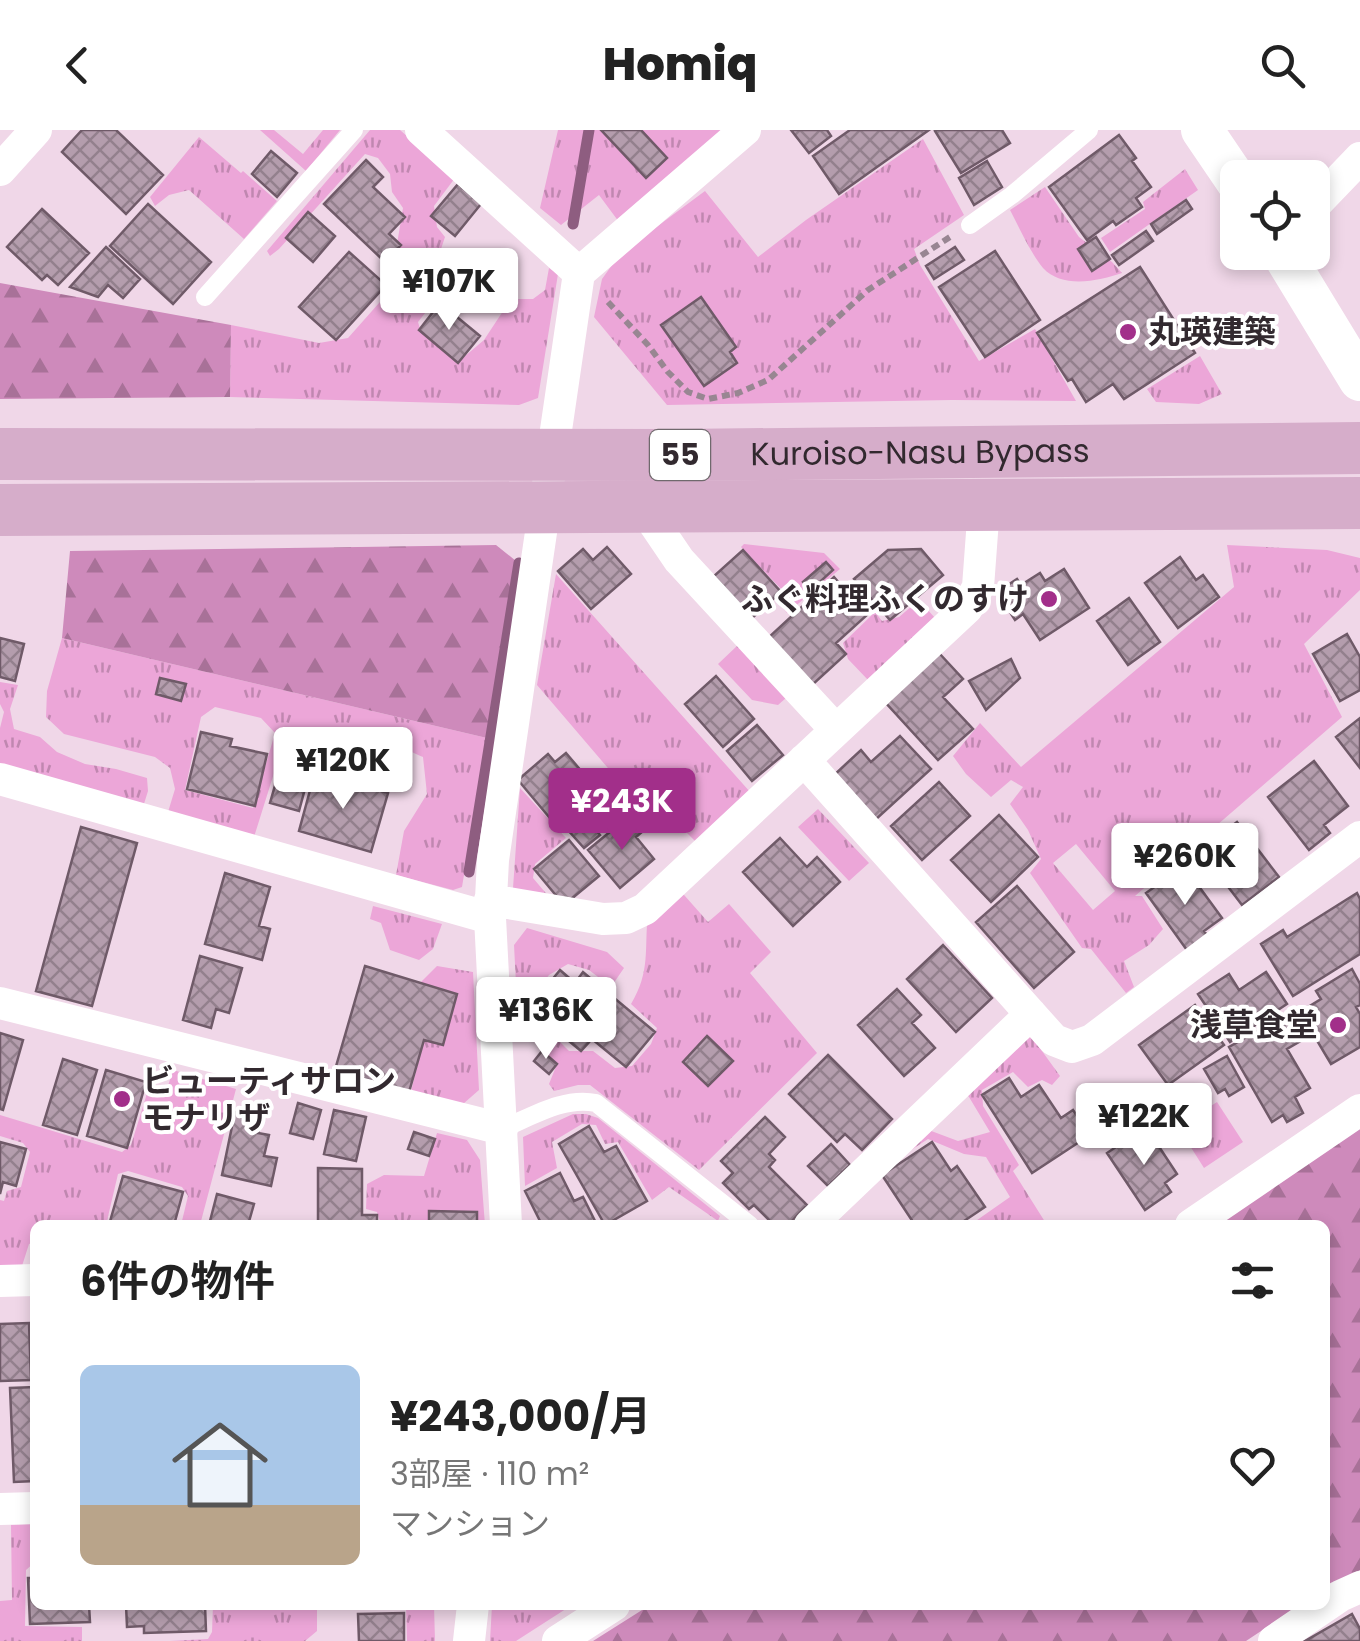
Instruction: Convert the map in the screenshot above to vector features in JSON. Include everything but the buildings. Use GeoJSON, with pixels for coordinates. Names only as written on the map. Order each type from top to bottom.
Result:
{"type":"FeatureCollection","features":[{"type":"Feature","properties":{"kind":"main road","name":"Kuroiso-Nasu Bypass"},"geometry":{"type":"LineString","coordinates":[[0,454],[554,455],[1360,448]]}},
{"type":"Feature","properties":{"kind":"main road","name":"Kuroiso-Nasu Bypass"},"geometry":{"type":"LineString","coordinates":[[0,510],[1360,503]]}},
{"type":"Feature","properties":{"kind":"street"},"geometry":{"type":"LineString","coordinates":[[0,170],[36,130]]}},
{"type":"Feature","properties":{"kind":"street"},"geometry":{"type":"LineString","coordinates":[[421,130],[578,272]]}},
{"type":"Feature","properties":{"kind":"street"},"geometry":{"type":"LineString","coordinates":[[506,1220],[490,909],[492,860],[578,272],[745,130]]}},
{"type":"Feature","properties":{"kind":"street"},"geometry":{"type":"LineString","coordinates":[[1202,130],[1222,160]]}},
{"type":"Feature","properties":{"kind":"street"},"geometry":{"type":"LineString","coordinates":[[1330,189],[1360,158]]}},
{"type":"Feature","properties":{"kind":"street"},"geometry":{"type":"LineString","coordinates":[[1293,270],[1360,380]]}},
{"type":"Feature","properties":{"kind":"street"},"geometry":{"type":"LineString","coordinates":[[0,779],[490,909],[603,920],[626,918],[645,909],[967,608],[978,587],[984,506]]}},
{"type":"Feature","properties":{"kind":"street"},"geometry":{"type":"LineString","coordinates":[[643,508],[679,560],[836,730]]}},
{"type":"Feature","properties":{"kind":"street"},"geometry":{"type":"LineString","coordinates":[[804,760],[1054,1040],[1072,1047],[1092,1040],[1360,836]]}},
{"type":"Feature","properties":{"kind":"street"},"geometry":{"type":"LineString","coordinates":[[0,1003],[502,1129]]}},
{"type":"Feature","properties":{"kind":"street"},"geometry":{"type":"LineString","coordinates":[[815,1220],[1031,1014]]}},
{"type":"Feature","properties":{"kind":"street"},"geometry":{"type":"LineString","coordinates":[[1198,1220],[1360,1110]]}},
{"type":"Feature","properties":{"kind":"street"},"geometry":{"type":"LineString","coordinates":[[0,1281],[30,1280]]}},
{"type":"Feature","properties":{"kind":"street"},"geometry":{"type":"LineString","coordinates":[[0,1509],[30,1508]]}},
{"type":"Feature","properties":{"kind":"street"},"geometry":{"type":"LineString","coordinates":[[1330,1603],[1360,1587]]}},
{"type":"Feature","properties":{"kind":"street"},"geometry":{"type":"LineString","coordinates":[[469,1641],[473,1610]]}},
{"type":"Feature","properties":{"kind":"street"},"geometry":{"type":"LineString","coordinates":[[558,1641],[606,1610]]}},
{"type":"Feature","properties":{"kind":"street"},"geometry":{"type":"LineString","coordinates":[[1274,1641],[1319,1610]]}},
{"type":"Feature","properties":{"kind":"lane"},"geometry":{"type":"LineString","coordinates":[[205,297],[354,130]]}},
{"type":"Feature","properties":{"kind":"lane"},"geometry":{"type":"LineString","coordinates":[[970,225],[1090,130]]}},
{"type":"Feature","properties":{"kind":"lane"},"geometry":{"type":"LineString","coordinates":[[502,1129],[570,1102],[596,1103],[744,1220]]}},
{"type":"Feature","properties":{"kind":"path"},"geometry":{"type":"LineString","coordinates":[[578,272],[638,333],[688,392],[708,400],[768,380],[868,290],[970,225]]}},
{"type":"Feature","properties":{"kind":"green space"},"geometry":{"type":"Polygon","coordinates":[[[260,130],[274,130],[303,154],[323,130],[340,130],[306,171],[260,130]]]}},
{"type":"Feature","properties":{"kind":"green space"},"geometry":{"type":"Polygon","coordinates":[[[370,130],[400,130],[455,178],[434,206],[437,227],[445,237],[429,285],[437,298],[418,322],[421,332],[458,362],[484,340],[511,299],[533,299],[545,290],[549,268],[558,274],[538,398],[519,405],[230,397],[231,325],[319,343],[348,338],[387,294],[388,272],[395,256],[403,208],[392,192],[390,174],[378,158],[365,154],[279,249],[270,256],[267,251],[370,130]]]}},
{"type":"Feature","properties":{"kind":"green space"},"geometry":{"type":"Polygon","coordinates":[[[558,130],[727,130],[619,222],[599,195],[561,225],[540,208],[558,130]]]}},
{"type":"Feature","properties":{"kind":"green space"},"geometry":{"type":"Polygon","coordinates":[[[199,137],[277,201],[244,239],[189,190],[169,195],[155,206],[150,197],[199,137]]]}},
{"type":"Feature","properties":{"kind":"green space"},"geometry":{"type":"Polygon","coordinates":[[[923,139],[964,215],[914,249],[920,265],[979,361],[1035,329],[1076,401],[667,405],[594,317],[602,279],[620,254],[705,191],[758,257],[923,139]]]}},
{"type":"Feature","properties":{"kind":"green space"},"geometry":{"type":"Polygon","coordinates":[[[1185,169],[1198,190],[1110,252],[1101,238],[1145,209],[1143,202],[1185,169]]]}},
{"type":"Feature","properties":{"kind":"green space"},"geometry":{"type":"Polygon","coordinates":[[[1045,187],[1079,237],[1122,273],[1070,281],[1043,268],[1010,210],[1045,187]]]}},
{"type":"Feature","properties":{"kind":"green space"},"geometry":{"type":"Polygon","coordinates":[[[0,283],[231,325],[230,397],[0,399],[0,283]]]}},
{"type":"Feature","properties":{"kind":"green space"},"geometry":{"type":"Polygon","coordinates":[[[1200,356],[1222,394],[1199,404],[1156,402],[1147,389],[1200,356]]]}},
{"type":"Feature","properties":{"kind":"green space"},"geometry":{"type":"Polygon","coordinates":[[[744,544],[824,553],[840,569],[787,613],[777,601],[785,593],[741,547],[744,544]]]}},
{"type":"Feature","properties":{"kind":"green space"},"geometry":{"type":"Polygon","coordinates":[[[496,545],[516,561],[487,738],[62,638],[70,551],[496,545]]]}},
{"type":"Feature","properties":{"kind":"green space"},"geometry":{"type":"Polygon","coordinates":[[[1227,545],[1327,550],[1360,558],[1360,590],[1304,644],[1342,717],[1135,896],[1142,896],[1163,929],[1149,945],[1124,961],[1134,987],[1126,993],[1091,949],[1082,948],[1030,873],[1041,859],[1010,804],[1023,787],[1011,780],[991,797],[953,756],[980,723],[1021,767],[1234,587],[1227,545]],[[1076,844],[1053,863],[1093,910],[1115,891],[1076,844]]]}},
{"type":"Feature","properties":{"kind":"green space"},"geometry":{"type":"Polygon","coordinates":[[[556,574],[751,793],[698,844],[647,793],[605,829],[588,810],[619,781],[537,685],[556,574]]]}},
{"type":"Feature","properties":{"kind":"green space"},"geometry":{"type":"Polygon","coordinates":[[[919,600],[935,618],[868,680],[848,659],[843,643],[875,612],[882,621],[899,617],[919,600]]]}},
{"type":"Feature","properties":{"kind":"green space"},"geometry":{"type":"Polygon","coordinates":[[[62,638],[487,738],[462,887],[453,890],[396,875],[404,831],[427,794],[423,757],[393,745],[365,742],[320,743],[280,754],[254,837],[168,812],[175,789],[170,768],[155,757],[64,734],[46,717],[47,691],[62,638]],[[215,707],[201,717],[185,790],[253,808],[275,733],[261,718],[215,707]]]}},
{"type":"Feature","properties":{"kind":"green space"},"geometry":{"type":"Polygon","coordinates":[[[738,645],[786,698],[778,705],[752,700],[718,664],[738,645]]]}},
{"type":"Feature","properties":{"kind":"green space"},"geometry":{"type":"Polygon","coordinates":[[[0,682],[18,685],[10,709],[14,729],[40,737],[57,752],[85,764],[147,778],[143,807],[0,764],[4,712],[0,682]]]}},
{"type":"Feature","properties":{"kind":"green space"},"geometry":{"type":"Polygon","coordinates":[[[520,788],[566,838],[535,864],[533,878],[550,898],[513,888],[520,788]]]}},
{"type":"Feature","properties":{"kind":"green space"},"geometry":{"type":"Polygon","coordinates":[[[818,809],[869,863],[849,881],[798,827],[818,809]]]}},
{"type":"Feature","properties":{"kind":"green space"},"geometry":{"type":"Polygon","coordinates":[[[677,887],[708,922],[729,904],[771,952],[750,973],[817,1053],[699,1170],[590,1085],[554,1091],[549,1084],[557,1064],[518,1022],[514,945],[527,928],[607,952],[624,968],[611,987],[589,970],[568,964],[549,975],[531,999],[537,1019],[569,1051],[593,1051],[615,1068],[632,1066],[651,1044],[657,1028],[631,1004],[644,970],[648,913],[677,887]]]}},
{"type":"Feature","properties":{"kind":"green space"},"geometry":{"type":"Polygon","coordinates":[[[373,906],[442,924],[433,949],[419,960],[390,950],[381,923],[370,919],[373,906]]]}},
{"type":"Feature","properties":{"kind":"green space"},"geometry":{"type":"Polygon","coordinates":[[[437,966],[473,972],[479,1090],[463,1104],[410,1095],[424,1040],[443,1045],[457,994],[420,983],[437,966]]]}},
{"type":"Feature","properties":{"kind":"green space"},"geometry":{"type":"Polygon","coordinates":[[[1029,1033],[1060,1076],[1052,1085],[1042,1080],[1028,1087],[1013,1072],[982,1090],[983,1106],[1019,1165],[1013,1171],[1044,1220],[977,1220],[1010,1197],[986,1157],[964,1154],[928,1139],[902,1156],[926,1129],[958,1141],[990,1132],[966,1092],[1029,1033]]]}},
{"type":"Feature","properties":{"kind":"green space"},"geometry":{"type":"Polygon","coordinates":[[[173,1070],[236,1089],[201,1220],[182,1220],[188,1196],[182,1187],[128,1171],[118,1174],[107,1220],[30,1220],[30,1244],[22,1266],[0,1266],[0,1200],[4,1201],[7,1191],[21,1187],[30,1152],[23,1143],[0,1136],[0,1115],[122,1152],[131,1145],[149,1087],[166,1092],[173,1070]]]}},
{"type":"Feature","properties":{"kind":"green space"},"geometry":{"type":"Polygon","coordinates":[[[1217,1102],[1243,1142],[1204,1168],[1178,1127],[1217,1102]]]}},
{"type":"Feature","properties":{"kind":"green space"},"geometry":{"type":"Polygon","coordinates":[[[573,1114],[598,1118],[720,1216],[718,1220],[669,1187],[652,1200],[618,1142],[605,1144],[596,1125],[582,1124],[552,1142],[557,1168],[525,1186],[523,1137],[573,1114]]]}},
{"type":"Feature","properties":{"kind":"green space"},"geometry":{"type":"Polygon","coordinates":[[[1360,1128],[1360,1570],[1330,1585],[1330,1220],[1224,1220],[1360,1128]]]}},
{"type":"Feature","properties":{"kind":"green space"},"geometry":{"type":"Polygon","coordinates":[[[437,1133],[467,1140],[480,1160],[485,1220],[379,1220],[377,1212],[366,1209],[367,1184],[384,1175],[424,1176],[437,1133]]]}},
{"type":"Feature","properties":{"kind":"green space"},"geometry":{"type":"Polygon","coordinates":[[[30,1524],[25,1626],[82,1627],[82,1641],[0,1641],[0,1601],[12,1600],[11,1525],[30,1524]]]}},
{"type":"Feature","properties":{"kind":"green space"},"geometry":{"type":"Polygon","coordinates":[[[213,1610],[317,1610],[317,1631],[305,1641],[170,1641],[208,1639],[213,1610]]]}},
{"type":"Feature","properties":{"kind":"green space"},"geometry":{"type":"Polygon","coordinates":[[[406,1610],[434,1610],[435,1641],[407,1641],[406,1610]]]}},
{"type":"Feature","properties":{"kind":"green space"},"geometry":{"type":"Polygon","coordinates":[[[492,1610],[564,1610],[516,1641],[490,1641],[492,1610]]]}},
{"type":"Feature","properties":{"kind":"green space"},"geometry":{"type":"Polygon","coordinates":[[[642,1610],[1292,1610],[1246,1641],[593,1641],[642,1610]]]}},
{"type":"Feature","properties":{"kind":"waterway"},"geometry":{"type":"LineString","coordinates":[[573,224],[589,130]]}},
{"type":"Feature","properties":{"kind":"waterway"},"geometry":{"type":"LineString","coordinates":[[469,872],[519,563]]}},
{"type":"Feature","properties":{"kind":"place","name":"丸瑛建築"},"geometry":{"type":"Point","coordinates":[1128,332]}},
{"type":"Feature","properties":{"kind":"place","name":"ふぐ料理ふくのすけ"},"geometry":{"type":"Point","coordinates":[1049,599]}},
{"type":"Feature","properties":{"kind":"place","name":"浅草食堂"},"geometry":{"type":"Point","coordinates":[1338,1025]}},
{"type":"Feature","properties":{"kind":"place","name":"ビューティサロン モナリザ"},"geometry":{"type":"Point","coordinates":[122,1099]}}]}
